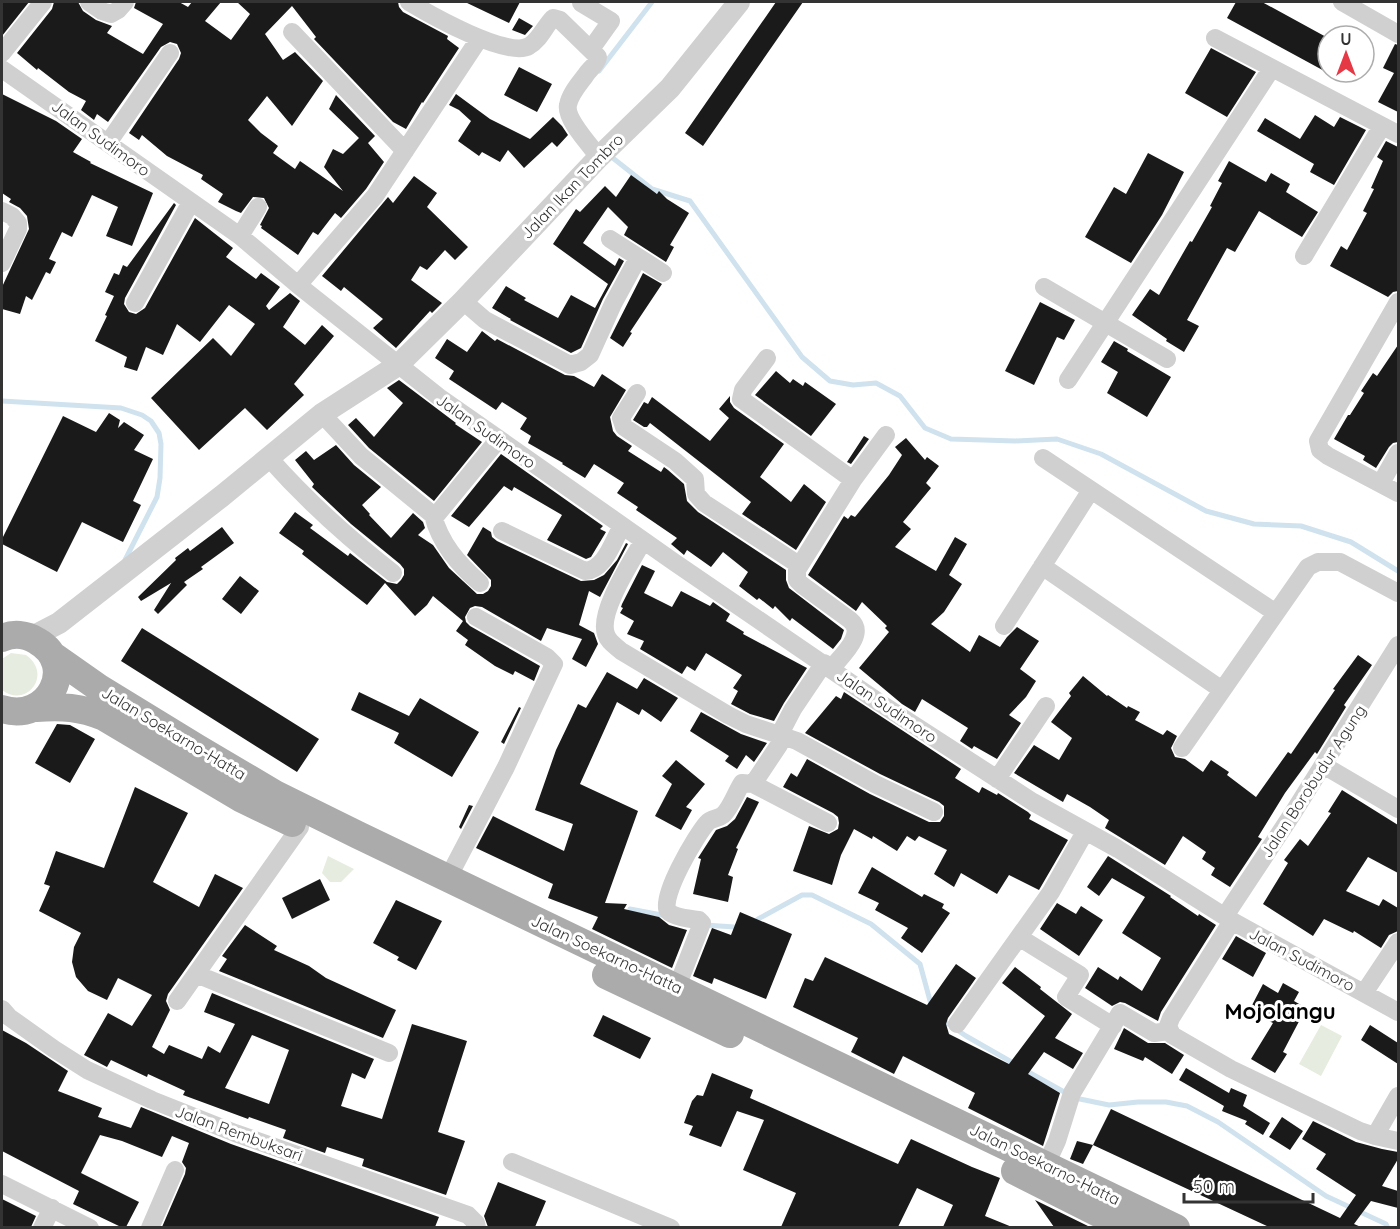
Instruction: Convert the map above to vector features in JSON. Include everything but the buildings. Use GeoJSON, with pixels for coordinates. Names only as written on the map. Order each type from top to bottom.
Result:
{"type":"FeatureCollection","features":[{"type":"Feature","properties":{"kind":"main road","name":"Jalan Soekarno-Hatta"},"geometry":{"type":"LineString","coordinates":[[14,712],[51,693],[56,674],[20,638]]}},
{"type":"Feature","properties":{"kind":"main road","name":"Jalan Soekarno-Hatta"},"geometry":{"type":"LineString","coordinates":[[20,638],[275,794],[677,987],[845,1079],[1128,1227]]}},
{"type":"Feature","properties":{"kind":"main road","name":"Jalan Soekarno-Hatta"},"geometry":{"type":"LineString","coordinates":[[14,712],[62,706],[83,709],[104,717],[242,799],[300,827],[845,1079],[1046,1165],[1176,1227]]}},
{"type":"Feature","properties":{"kind":"street"},"geometry":{"type":"LineString","coordinates":[[2,53],[43,2]]}},
{"type":"Feature","properties":{"kind":"street"},"geometry":{"type":"LineString","coordinates":[[89,2],[111,14],[125,2]]}},
{"type":"Feature","properties":{"kind":"street"},"geometry":{"type":"LineString","coordinates":[[409,2],[479,39],[525,48],[531,45],[552,19],[556,18],[597,54],[598,60],[570,97],[567,107],[572,120],[598,157]]}},
{"type":"Feature","properties":{"kind":"street"},"geometry":{"type":"LineString","coordinates":[[582,2],[611,21],[591,49]]}},
{"type":"Feature","properties":{"kind":"street","name":"Jalan Ikan Tombro"},"geometry":{"type":"LineString","coordinates":[[398,364],[463,301],[598,157],[670,88],[739,2]]}},
{"type":"Feature","properties":{"kind":"street"},"geometry":{"type":"LineString","coordinates":[[1342,2],[1398,34]]}},
{"type":"Feature","properties":{"kind":"street"},"geometry":{"type":"LineString","coordinates":[[292,32],[405,151]]}},
{"type":"Feature","properties":{"kind":"street"},"geometry":{"type":"LineString","coordinates":[[1215,38],[1398,135]]}},
{"type":"Feature","properties":{"kind":"street"},"geometry":{"type":"LineString","coordinates":[[298,285],[379,190],[479,39]]}},
{"type":"Feature","properties":{"kind":"street"},"geometry":{"type":"LineString","coordinates":[[108,142],[170,53]]}},
{"type":"Feature","properties":{"kind":"street"},"geometry":{"type":"LineString","coordinates":[[1068,380],[1272,68]]}},
{"type":"Feature","properties":{"kind":"street","name":"Jalan Sudimoro"},"geometry":{"type":"LineString","coordinates":[[2,69],[240,236],[298,285],[498,440],[827,666],[997,779],[1085,832],[1118,849],[1228,919],[1398,1012]]}},
{"type":"Feature","properties":{"kind":"street"},"geometry":{"type":"LineString","coordinates":[[1304,256],[1382,126]]}},
{"type":"Feature","properties":{"kind":"street"},"geometry":{"type":"LineString","coordinates":[[135,303],[191,202]]}},
{"type":"Feature","properties":{"kind":"street"},"geometry":{"type":"LineString","coordinates":[[240,236],[258,207]]}},
{"type":"Feature","properties":{"kind":"street"},"geometry":{"type":"LineString","coordinates":[[2,211],[18,223],[18,229],[2,263]]}},
{"type":"Feature","properties":{"kind":"street"},"geometry":{"type":"LineString","coordinates":[[610,239],[663,273]]}},
{"type":"Feature","properties":{"kind":"street"},"geometry":{"type":"LineString","coordinates":[[463,301],[485,320],[570,364],[577,364],[590,355],[613,304],[638,258]]}},
{"type":"Feature","properties":{"kind":"street"},"geometry":{"type":"LineString","coordinates":[[1044,287],[1167,358]]}},
{"type":"Feature","properties":{"kind":"street"},"geometry":{"type":"LineString","coordinates":[[1398,302],[1318,441],[1323,452],[1398,493]]}},
{"type":"Feature","properties":{"kind":"street"},"geometry":{"type":"LineString","coordinates":[[767,358],[743,390],[741,399],[853,480]]}},
{"type":"Feature","properties":{"kind":"street"},"geometry":{"type":"LineString","coordinates":[[20,638],[59,623],[322,414],[398,364]]}},
{"type":"Feature","properties":{"kind":"street"},"geometry":{"type":"LineString","coordinates":[[637,393],[621,418],[624,427],[675,461],[695,479],[696,494],[704,503],[799,565]]}},
{"type":"Feature","properties":{"kind":"street"},"geometry":{"type":"LineString","coordinates":[[322,414],[361,456],[433,515],[435,526],[449,550],[463,568],[480,583]]}},
{"type":"Feature","properties":{"kind":"street"},"geometry":{"type":"LineString","coordinates":[[753,784],[779,745],[793,709],[827,666],[856,637],[856,627],[850,620],[799,582],[796,576],[799,565],[853,480],[886,435]]}},
{"type":"Feature","properties":{"kind":"street"},"geometry":{"type":"LineString","coordinates":[[434,518],[498,440]]}},
{"type":"Feature","properties":{"kind":"street"},"geometry":{"type":"LineString","coordinates":[[1381,483],[1398,453]]}},
{"type":"Feature","properties":{"kind":"street"},"geometry":{"type":"LineString","coordinates":[[269,458],[305,499],[353,542],[393,573]]}},
{"type":"Feature","properties":{"kind":"street"},"geometry":{"type":"LineString","coordinates":[[1043,458],[1276,613]]}},
{"type":"Feature","properties":{"kind":"street"},"geometry":{"type":"LineString","coordinates":[[1004,626],[1091,490]]}},
{"type":"Feature","properties":{"kind":"street"},"geometry":{"type":"LineString","coordinates":[[502,531],[585,571],[590,571],[600,565],[622,526]]}},
{"type":"Feature","properties":{"kind":"street"},"geometry":{"type":"LineString","coordinates":[[643,541],[605,615],[606,634],[609,641],[621,651],[728,715],[746,724],[807,746],[875,784],[934,813]]}},
{"type":"Feature","properties":{"kind":"street"},"geometry":{"type":"LineString","coordinates":[[1182,748],[1308,567],[1318,562],[1340,562],[1398,593]]}},
{"type":"Feature","properties":{"kind":"street"},"geometry":{"type":"LineString","coordinates":[[1042,566],[1222,690]]}},
{"type":"Feature","properties":{"kind":"street"},"geometry":{"type":"LineString","coordinates":[[448,878],[506,767],[554,664],[547,657],[476,617]]}},
{"type":"Feature","properties":{"kind":"street","name":"Jalan Borobudur Agung"},"geometry":{"type":"LineString","coordinates":[[1169,1031],[1171,1018],[1228,919],[1398,645]]}},
{"type":"Feature","properties":{"kind":"street"},"geometry":{"type":"LineString","coordinates":[[997,779],[1046,705]]}},
{"type":"Feature","properties":{"kind":"street"},"geometry":{"type":"LineString","coordinates":[[1323,765],[1398,809]]}},
{"type":"Feature","properties":{"kind":"street"},"geometry":{"type":"LineString","coordinates":[[677,987],[701,926],[699,920],[668,911],[666,902],[690,847],[709,821],[724,814],[742,783],[753,784],[828,823]]}},
{"type":"Feature","properties":{"kind":"street"},"geometry":{"type":"LineString","coordinates":[[177,1001],[300,827]]}},
{"type":"Feature","properties":{"kind":"street"},"geometry":{"type":"LineString","coordinates":[[957,1024],[1051,892],[1085,832]]}},
{"type":"Feature","properties":{"kind":"street"},"geometry":{"type":"LineString","coordinates":[[1020,938],[1080,975],[1066,997],[1154,1033],[1169,1031],[1172,1035],[1231,1068],[1375,1136],[1398,1141]]}},
{"type":"Feature","properties":{"kind":"street"},"geometry":{"type":"LineString","coordinates":[[1364,993],[1398,942]]}},
{"type":"Feature","properties":{"kind":"street"},"geometry":{"type":"LineString","coordinates":[[196,974],[389,1053]]}},
{"type":"Feature","properties":{"kind":"street","name":"Jalan Rembuksari"},"geometry":{"type":"LineString","coordinates":[[4,1013],[87,1070],[152,1100],[235,1133],[468,1215],[477,1227]]}},
{"type":"Feature","properties":{"kind":"street"},"geometry":{"type":"LineString","coordinates":[[1046,1165],[1057,1142],[1071,1097],[1117,1019]]}},
{"type":"Feature","properties":{"kind":"street"},"geometry":{"type":"LineString","coordinates":[[1375,1136],[1398,1096]]}},
{"type":"Feature","properties":{"kind":"street"},"geometry":{"type":"LineString","coordinates":[[512,1162],[671,1227]]}},
{"type":"Feature","properties":{"kind":"street"},"geometry":{"type":"LineString","coordinates":[[150,1227],[175,1170]]}},
{"type":"Feature","properties":{"kind":"street"},"geometry":{"type":"LineString","coordinates":[[2,1184],[90,1227]]}},
{"type":"Feature","properties":{"kind":"street"},"geometry":{"type":"LineString","coordinates":[[42,1227],[52,1208]]}},
{"type":"Feature","properties":{"kind":"shaded area"},"geometry":{"type":"Polygon","coordinates":[[[11,653],[26,655],[34,663],[37,671],[34,687],[20,695],[11,695],[2,690],[2,659],[11,653]]]}},
{"type":"Feature","properties":{"kind":"shaded area"},"geometry":{"type":"Polygon","coordinates":[[[328,856],[354,869],[341,882],[330,882],[322,873],[328,856]]]}},
{"type":"Feature","properties":{"kind":"shaded area"},"geometry":{"type":"Polygon","coordinates":[[[1321,1025],[1342,1036],[1321,1076],[1299,1064],[1321,1025]]]}},
{"type":"Feature","properties":{"kind":"waterway"},"geometry":{"type":"LineString","coordinates":[[599,71],[652,2]]}},
{"type":"Feature","properties":{"kind":"waterway"},"geometry":{"type":"LineString","coordinates":[[609,155],[652,189],[690,201],[802,357],[830,381],[853,385],[876,383],[900,396],[925,428],[951,439],[1015,441],[1057,439],[1101,454],[1206,511],[1254,524],[1301,526],[1351,542],[1398,571]]}},
{"type":"Feature","properties":{"kind":"waterway"},"geometry":{"type":"LineString","coordinates":[[2,401],[121,408],[142,415],[151,421],[159,433],[161,444],[157,497],[125,560]]}},
{"type":"Feature","properties":{"kind":"waterway"},"geometry":{"type":"LineString","coordinates":[[758,919],[802,895],[812,895],[871,924],[920,964],[932,1008]]}},
{"type":"Feature","properties":{"kind":"waterway"},"geometry":{"type":"LineString","coordinates":[[630,909],[667,916]]}},
{"type":"Feature","properties":{"kind":"waterway"},"geometry":{"type":"LineString","coordinates":[[705,925],[734,927]]}},
{"type":"Feature","properties":{"kind":"waterway"},"geometry":{"type":"LineString","coordinates":[[941,1019],[1015,1064]]}},
{"type":"Feature","properties":{"kind":"waterway"},"geometry":{"type":"LineString","coordinates":[[1023,1069],[1075,1098],[1109,1105],[1166,1102],[1187,1106],[1218,1122],[1326,1196],[1386,1224],[1388,1228]]}},
{"type":"Feature","properties":{"kind":"district","name":"Mojolangu"},"geometry":{"type":"Point","coordinates":[1280,1011]}}]}
